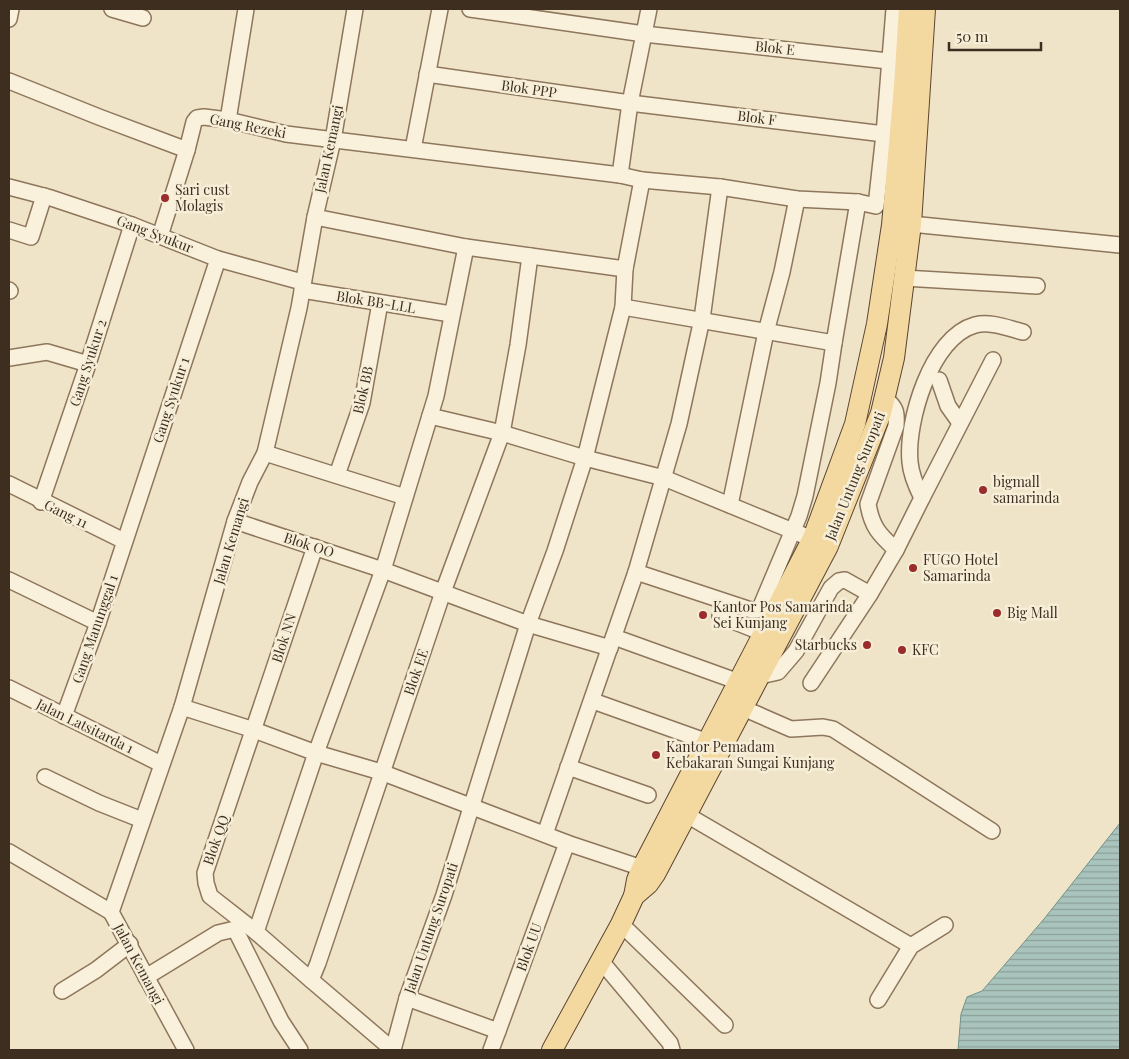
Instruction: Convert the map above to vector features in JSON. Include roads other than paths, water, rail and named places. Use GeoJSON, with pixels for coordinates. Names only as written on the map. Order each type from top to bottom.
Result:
{"type":"FeatureCollection","features":[{"type":"Feature","properties":{"kind":"main road","name":"Jalan Untung Suropati"},"geometry":{"type":"LineString","coordinates":[[552,1050],[621,924],[634,896],[636,880],[649,871],[687,815],[743,708],[748,675],[763,633],[820,542],[855,424],[877,324],[898,62],[909,9]]}},
{"type":"Feature","properties":{"kind":"main road","name":"Jalan Untung Suropati"},"geometry":{"type":"LineString","coordinates":[[649,871],[708,742],[748,675],[820,542],[881,413],[894,358],[911,224],[925,9]]}},
{"type":"Feature","properties":{"kind":"street"},"geometry":{"type":"LineString","coordinates":[[9,19],[11,9]]}},
{"type":"Feature","properties":{"kind":"street"},"geometry":{"type":"LineString","coordinates":[[112,9],[143,18]]}},
{"type":"Feature","properties":{"kind":"street"},"geometry":{"type":"LineString","coordinates":[[228,120],[246,9]]}},
{"type":"Feature","properties":{"kind":"street","name":"Jalan Kemangi"},"geometry":{"type":"LineString","coordinates":[[186,1050],[111,912],[182,707],[235,521],[250,482],[266,453],[285,374],[315,217],[333,140],[354,9]]}},
{"type":"Feature","properties":{"kind":"street"},"geometry":{"type":"LineString","coordinates":[[413,149],[440,9]]}},
{"type":"Feature","properties":{"kind":"street","name":"Blok E"},"geometry":{"type":"LineString","coordinates":[[470,9],[644,34],[898,62]]}},
{"type":"Feature","properties":{"kind":"street"},"geometry":{"type":"LineString","coordinates":[[620,175],[630,103],[649,9]]}},
{"type":"Feature","properties":{"kind":"street"},"geometry":{"type":"LineString","coordinates":[[885,207],[884,134],[898,62],[894,9]]}},
{"type":"Feature","properties":{"kind":"street","name":"Blok PPP"},"geometry":{"type":"LineString","coordinates":[[428,74],[630,103]]}},
{"type":"Feature","properties":{"kind":"street"},"geometry":{"type":"LineString","coordinates":[[9,80],[98,117],[187,150]]}},
{"type":"Feature","properties":{"kind":"street","name":"Blok F"},"geometry":{"type":"LineString","coordinates":[[630,103],[884,134]]}},
{"type":"Feature","properties":{"kind":"street","name":"Gang Rezeki"},"geometry":{"type":"LineString","coordinates":[[160,236],[194,122],[197,118],[204,117],[228,120],[286,134],[620,175],[642,180],[720,187],[797,199],[858,202],[885,207]]}},
{"type":"Feature","properties":{"kind":"street","name":"Jalan Untung Suropati"},"geometry":{"type":"LineString","coordinates":[[393,1050],[407,998],[444,895],[528,624],[586,458],[622,307],[625,269],[642,180]]}},
{"type":"Feature","properties":{"kind":"street","name":"Gang Syukur"},"geometry":{"type":"LineString","coordinates":[[9,187],[132,224],[218,258],[302,286]]}},
{"type":"Feature","properties":{"kind":"street"},"geometry":{"type":"LineString","coordinates":[[545,834],[593,701],[636,572],[679,424],[702,319],[720,187]]}},
{"type":"Feature","properties":{"kind":"street"},"geometry":{"type":"LineString","coordinates":[[9,230],[31,237],[44,196]]}},
{"type":"Feature","properties":{"kind":"street"},"geometry":{"type":"LineString","coordinates":[[730,505],[766,332],[782,272],[797,199]]}},
{"type":"Feature","properties":{"kind":"street"},"geometry":{"type":"LineString","coordinates":[[636,572],[750,610],[757,610],[760,606],[805,496],[828,383],[858,202]]}},
{"type":"Feature","properties":{"kind":"street"},"geometry":{"type":"LineString","coordinates":[[315,217],[466,246],[625,269]]}},
{"type":"Feature","properties":{"kind":"street","name":"Gang Syukur 2"},"geometry":{"type":"LineString","coordinates":[[41,502],[88,364],[132,224]]}},
{"type":"Feature","properties":{"kind":"street"},"geometry":{"type":"LineString","coordinates":[[911,224],[1120,246]]}},
{"type":"Feature","properties":{"kind":"street"},"geometry":{"type":"LineString","coordinates":[[146,977],[218,933],[235,929],[256,932],[316,753],[383,570],[436,396],[466,246]]}},
{"type":"Feature","properties":{"kind":"street","name":"Blok EE"},"geometry":{"type":"LineString","coordinates":[[311,980],[443,592],[502,432],[518,344],[530,256]]}},
{"type":"Feature","properties":{"kind":"street","name":"Gang Syukur 1"},"geometry":{"type":"LineString","coordinates":[[124,542],[218,258]]}},
{"type":"Feature","properties":{"kind":"street"},"geometry":{"type":"LineString","coordinates":[[904,278],[1036,286]]}},
{"type":"Feature","properties":{"kind":"street","name":"Blok BB-LLL"},"geometry":{"type":"LineString","coordinates":[[302,286],[380,303],[451,314]]}},
{"type":"Feature","properties":{"kind":"street","name":"Blok BB"},"geometry":{"type":"LineString","coordinates":[[337,475],[362,403],[380,303]]}},
{"type":"Feature","properties":{"kind":"street"},"geometry":{"type":"LineString","coordinates":[[622,307],[702,319],[834,343]]}},
{"type":"Feature","properties":{"kind":"street"},"geometry":{"type":"LineString","coordinates":[[922,498],[915,484],[909,454],[919,395],[930,370],[942,350],[958,332],[974,325],[996,324],[1023,332]]}},
{"type":"Feature","properties":{"kind":"street"},"geometry":{"type":"LineString","coordinates":[[9,358],[48,352],[88,364]]}},
{"type":"Feature","properties":{"kind":"street"},"geometry":{"type":"LineString","coordinates":[[811,683],[870,594],[896,550],[993,360]]}},
{"type":"Feature","properties":{"kind":"street"},"geometry":{"type":"LineString","coordinates":[[939,380],[948,406],[960,423]]}},
{"type":"Feature","properties":{"kind":"street"},"geometry":{"type":"LineString","coordinates":[[885,398],[894,406],[896,426],[868,504],[870,517],[877,532],[896,550]]}},
{"type":"Feature","properties":{"kind":"street"},"geometry":{"type":"LineString","coordinates":[[430,416],[502,432],[586,458],[664,478],[820,542]]}},
{"type":"Feature","properties":{"kind":"street"},"geometry":{"type":"LineString","coordinates":[[266,453],[405,496]]}},
{"type":"Feature","properties":{"kind":"street","name":"Gang 11"},"geometry":{"type":"LineString","coordinates":[[9,484],[41,502],[124,542]]}},
{"type":"Feature","properties":{"kind":"street","name":"Blok OO"},"geometry":{"type":"LineString","coordinates":[[235,521],[383,570],[528,624],[748,675]]}},
{"type":"Feature","properties":{"kind":"street","name":"Gang Manunggal 1"},"geometry":{"type":"LineString","coordinates":[[64,716],[98,623],[124,542]]}},
{"type":"Feature","properties":{"kind":"street","name":"Blok NN"},"geometry":{"type":"LineString","coordinates":[[254,730],[315,547]]}},
{"type":"Feature","properties":{"kind":"street"},"geometry":{"type":"LineString","coordinates":[[9,580],[98,623]]}},
{"type":"Feature","properties":{"kind":"street"},"geometry":{"type":"LineString","coordinates":[[748,675],[778,672],[796,650],[831,588],[839,581],[844,580],[870,594]]}},
{"type":"Feature","properties":{"kind":"street"},"geometry":{"type":"LineString","coordinates":[[720,616],[763,633]]}},
{"type":"Feature","properties":{"kind":"street","name":"Jalan Latsitarda 1"},"geometry":{"type":"LineString","coordinates":[[9,688],[161,764]]}},
{"type":"Feature","properties":{"kind":"street"},"geometry":{"type":"LineString","coordinates":[[593,701],[708,742]]}},
{"type":"Feature","properties":{"kind":"street"},"geometry":{"type":"LineString","coordinates":[[182,707],[254,730],[316,753],[382,772],[567,844],[649,871]]}},
{"type":"Feature","properties":{"kind":"street"},"geometry":{"type":"LineString","coordinates":[[743,708],[791,729],[823,727],[834,729],[992,832]]}},
{"type":"Feature","properties":{"kind":"street","name":"Blok QQ"},"geometry":{"type":"LineString","coordinates":[[254,730],[205,873],[206,883],[210,896],[256,932],[311,980]]}},
{"type":"Feature","properties":{"kind":"street"},"geometry":{"type":"LineString","coordinates":[[568,767],[648,795]]}},
{"type":"Feature","properties":{"kind":"street"},"geometry":{"type":"LineString","coordinates":[[45,777],[99,803],[142,820]]}},
{"type":"Feature","properties":{"kind":"street"},"geometry":{"type":"LineString","coordinates":[[687,815],[911,946]]}},
{"type":"Feature","properties":{"kind":"street","name":"Blok UU"},"geometry":{"type":"LineString","coordinates":[[491,1050],[567,844]]}},
{"type":"Feature","properties":{"kind":"street"},"geometry":{"type":"LineString","coordinates":[[9,852],[111,912]]}},
{"type":"Feature","properties":{"kind":"street"},"geometry":{"type":"LineString","coordinates":[[621,924],[724,1025]]}},
{"type":"Feature","properties":{"kind":"street"},"geometry":{"type":"LineString","coordinates":[[878,1000],[911,946],[945,925]]}},
{"type":"Feature","properties":{"kind":"street"},"geometry":{"type":"LineString","coordinates":[[235,929],[281,1021],[300,1050]]}},
{"type":"Feature","properties":{"kind":"street"},"geometry":{"type":"LineString","coordinates":[[62,991],[96,970],[130,944]]}},
{"type":"Feature","properties":{"kind":"street"},"geometry":{"type":"LineString","coordinates":[[600,961],[670,1043],[672,1050]]}},
{"type":"Feature","properties":{"kind":"street"},"geometry":{"type":"LineString","coordinates":[[311,980],[393,1050]]}},
{"type":"Feature","properties":{"kind":"street"},"geometry":{"type":"LineString","coordinates":[[407,998],[498,1031]]}},
{"type":"Feature","properties":{"kind":"water"},"geometry":{"type":"Polygon","coordinates":[[[1120,823],[1120,1050],[958,1050],[961,1014],[967,997],[982,991],[1044,919],[1120,823]]]}},
{"type":"Feature","properties":{"kind":"place","name":"Sari cust Molagis"},"geometry":{"type":"Point","coordinates":[165,198]}},
{"type":"Feature","properties":{"kind":"place","name":"bigmall samarinda"},"geometry":{"type":"Point","coordinates":[983,490]}},
{"type":"Feature","properties":{"kind":"place","name":"FUGO Hotel Samarinda"},"geometry":{"type":"Point","coordinates":[913,568]}},
{"type":"Feature","properties":{"kind":"place","name":"Big Mall"},"geometry":{"type":"Point","coordinates":[997,613]}},
{"type":"Feature","properties":{"kind":"place","name":"Kantor Pos Samarinda Sei Kunjang"},"geometry":{"type":"Point","coordinates":[703,615]}},
{"type":"Feature","properties":{"kind":"place","name":"Starbucks"},"geometry":{"type":"Point","coordinates":[867,645]}},
{"type":"Feature","properties":{"kind":"place","name":"KFC"},"geometry":{"type":"Point","coordinates":[902,650]}},
{"type":"Feature","properties":{"kind":"place","name":"Kantor Pemadam Kebakaran Sungai Kunjang"},"geometry":{"type":"Point","coordinates":[656,755]}}]}
